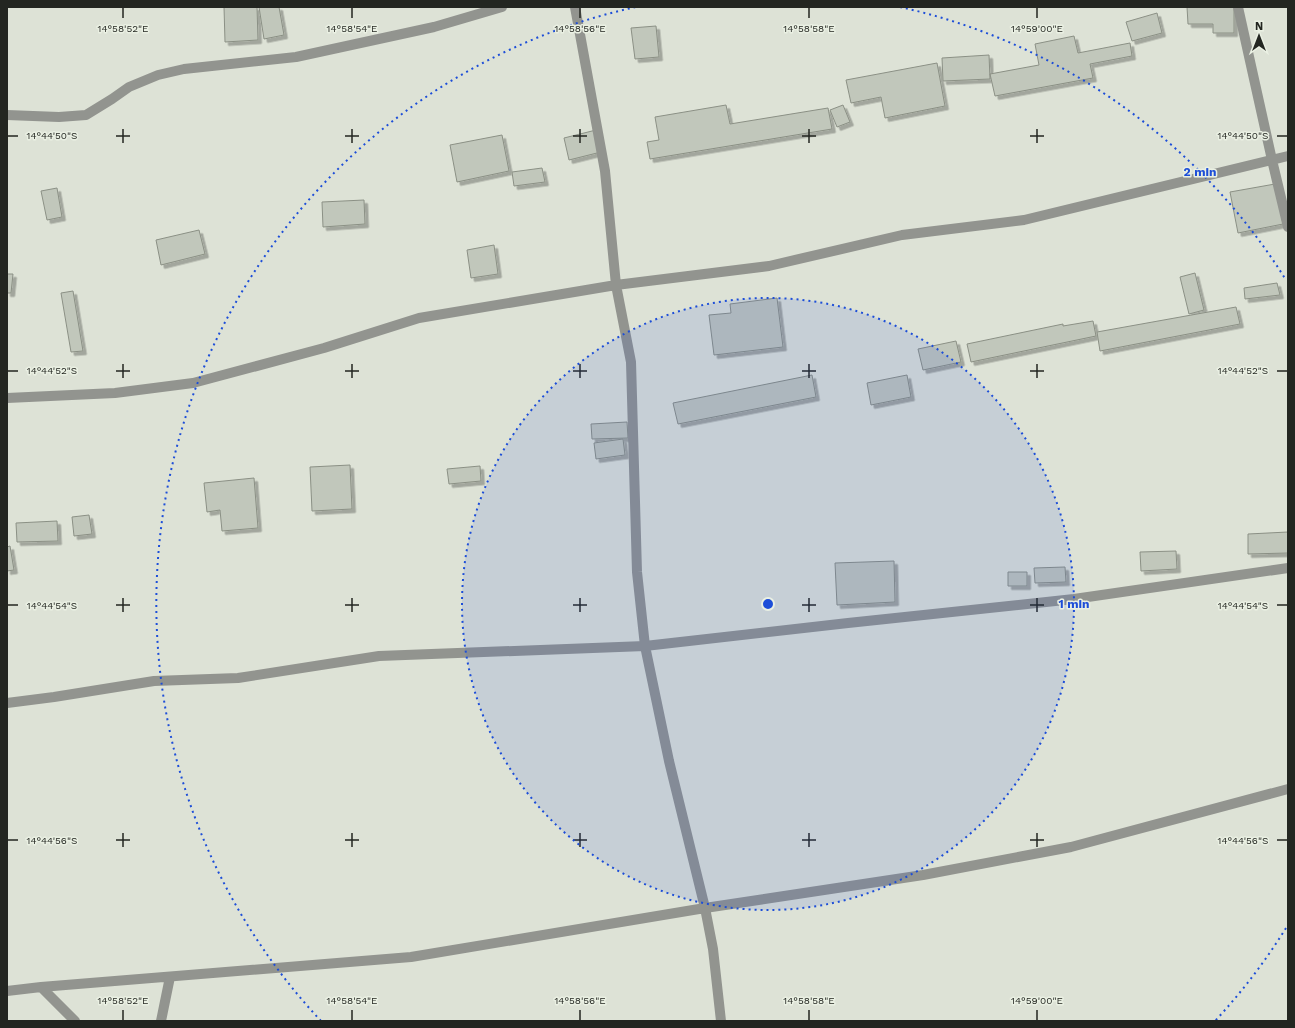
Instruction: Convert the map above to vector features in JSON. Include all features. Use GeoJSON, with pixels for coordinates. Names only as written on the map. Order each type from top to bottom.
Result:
{"type":"FeatureCollection","features":[{"type":"Feature","properties":{"kind":"street"},"geometry":{"type":"LineString","coordinates":[[7,115],[59,117],[86,115],[129,87],[158,75],[184,69],[296,57],[434,27],[502,7]]}},
{"type":"Feature","properties":{"kind":"street"},"geometry":{"type":"LineString","coordinates":[[575,7],[605,171],[616,286],[631,362],[637,572],[645,646],[669,761],[705,908],[713,949],[722,1021]]}},
{"type":"Feature","properties":{"kind":"street"},"geometry":{"type":"LineString","coordinates":[[1238,7],[1288,227]]}},
{"type":"Feature","properties":{"kind":"street"},"geometry":{"type":"LineString","coordinates":[[7,398],[115,393],[193,383],[324,348],[419,318],[616,286],[769,266],[902,235],[1024,220],[1288,156]]}},
{"type":"Feature","properties":{"kind":"street"},"geometry":{"type":"LineString","coordinates":[[7,703],[154,681],[238,678],[378,656],[645,646],[1074,599],[1288,568]]}},
{"type":"Feature","properties":{"kind":"street"},"geometry":{"type":"LineString","coordinates":[[7,990],[411,957],[705,908],[923,875],[1071,847],[1288,789]]}},
{"type":"Feature","properties":{"kind":"street"},"geometry":{"type":"LineString","coordinates":[[161,1021],[170,977]]}},
{"type":"Feature","properties":{"kind":"street"},"geometry":{"type":"LineString","coordinates":[[41,987],[75,1021]]}},
{"type":"Feature","properties":{"kind":"building"},"geometry":{"type":"Polygon","coordinates":[[[224,7],[257,7],[258,40],[225,42],[224,7]]]}},
{"type":"Feature","properties":{"kind":"building"},"geometry":{"type":"Polygon","coordinates":[[[259,7],[279,7],[284,35],[264,39],[259,7]]]}},
{"type":"Feature","properties":{"kind":"building"},"geometry":{"type":"Polygon","coordinates":[[[1187,7],[1234,7],[1234,33],[1213,33],[1213,24],[1188,24],[1187,7]]]}},
{"type":"Feature","properties":{"kind":"building"},"geometry":{"type":"Polygon","coordinates":[[[1157,13],[1162,33],[1132,41],[1126,22],[1157,13]]]}},
{"type":"Feature","properties":{"kind":"building"},"geometry":{"type":"Polygon","coordinates":[[[656,26],[659,57],[635,59],[631,28],[656,26]]]}},
{"type":"Feature","properties":{"kind":"building"},"geometry":{"type":"Polygon","coordinates":[[[1074,36],[1078,53],[1130,43],[1132,56],[1090,64],[1093,78],[995,96],[990,74],[1039,65],[1035,44],[1074,36]]]}},
{"type":"Feature","properties":{"kind":"building"},"geometry":{"type":"Polygon","coordinates":[[[989,55],[990,79],[943,81],[942,58],[989,55]]]}},
{"type":"Feature","properties":{"kind":"building"},"geometry":{"type":"Polygon","coordinates":[[[937,63],[945,106],[885,118],[881,97],[851,103],[846,80],[937,63]]]}},
{"type":"Feature","properties":{"kind":"building"},"geometry":{"type":"Polygon","coordinates":[[[726,105],[730,124],[828,108],[832,129],[650,159],[647,142],[659,140],[655,117],[726,105]]]}},
{"type":"Feature","properties":{"kind":"building"},"geometry":{"type":"Polygon","coordinates":[[[843,105],[850,122],[837,127],[830,110],[843,105]]]}},
{"type":"Feature","properties":{"kind":"building"},"geometry":{"type":"Polygon","coordinates":[[[596,130],[601,152],[569,160],[564,138],[596,130]]]}},
{"type":"Feature","properties":{"kind":"building"},"geometry":{"type":"Polygon","coordinates":[[[502,135],[509,171],[457,182],[450,145],[502,135]]]}},
{"type":"Feature","properties":{"kind":"building"},"geometry":{"type":"Polygon","coordinates":[[[542,168],[545,182],[514,186],[512,172],[542,168]]]}},
{"type":"Feature","properties":{"kind":"building"},"geometry":{"type":"Polygon","coordinates":[[[1275,184],[1283,224],[1238,233],[1230,192],[1275,184]]]}},
{"type":"Feature","properties":{"kind":"building"},"geometry":{"type":"Polygon","coordinates":[[[57,188],[62,217],[47,220],[41,191],[57,188]]]}},
{"type":"Feature","properties":{"kind":"building"},"geometry":{"type":"Polygon","coordinates":[[[364,200],[365,224],[323,227],[322,202],[364,200]]]}},
{"type":"Feature","properties":{"kind":"building"},"geometry":{"type":"Polygon","coordinates":[[[199,230],[205,254],[161,265],[156,240],[199,230]]]}},
{"type":"Feature","properties":{"kind":"building"},"geometry":{"type":"Polygon","coordinates":[[[494,245],[498,274],[471,278],[467,250],[494,245]]]}},
{"type":"Feature","properties":{"kind":"building"},"geometry":{"type":"Polygon","coordinates":[[[1195,273],[1204,310],[1189,314],[1180,277],[1195,273]]]}},
{"type":"Feature","properties":{"kind":"building"},"geometry":{"type":"Polygon","coordinates":[[[7,274],[13,274],[11,293],[7,293],[7,274]]]}},
{"type":"Feature","properties":{"kind":"building"},"geometry":{"type":"Polygon","coordinates":[[[1277,283],[1280,295],[1245,299],[1244,288],[1277,283]]]}},
{"type":"Feature","properties":{"kind":"building"},"geometry":{"type":"Polygon","coordinates":[[[73,291],[83,351],[71,352],[61,293],[73,291]]]}},
{"type":"Feature","properties":{"kind":"building"},"geometry":{"type":"Polygon","coordinates":[[[777,298],[783,347],[714,355],[709,315],[731,313],[730,304],[777,298]]]}},
{"type":"Feature","properties":{"kind":"building"},"geometry":{"type":"Polygon","coordinates":[[[1236,307],[1240,324],[1100,351],[1097,332],[1236,307]]]}},
{"type":"Feature","properties":{"kind":"building"},"geometry":{"type":"Polygon","coordinates":[[[1093,321],[1096,336],[971,362],[967,344],[1063,324],[1063,326],[1093,321]]]}},
{"type":"Feature","properties":{"kind":"building"},"geometry":{"type":"Polygon","coordinates":[[[956,341],[961,362],[923,370],[918,349],[956,341]]]}},
{"type":"Feature","properties":{"kind":"building"},"geometry":{"type":"Polygon","coordinates":[[[812,375],[816,397],[678,424],[673,403],[812,375]]]}},
{"type":"Feature","properties":{"kind":"building"},"geometry":{"type":"Polygon","coordinates":[[[907,375],[911,397],[871,405],[867,383],[907,375]]]}},
{"type":"Feature","properties":{"kind":"building"},"geometry":{"type":"Polygon","coordinates":[[[627,422],[628,438],[592,439],[591,424],[627,422]]]}},
{"type":"Feature","properties":{"kind":"building"},"geometry":{"type":"Polygon","coordinates":[[[623,439],[625,455],[596,459],[594,443],[623,439]]]}},
{"type":"Feature","properties":{"kind":"building"},"geometry":{"type":"Polygon","coordinates":[[[350,465],[352,509],[312,511],[310,467],[350,465]]]}},
{"type":"Feature","properties":{"kind":"building"},"geometry":{"type":"Polygon","coordinates":[[[480,466],[481,481],[449,484],[447,469],[480,466]]]}},
{"type":"Feature","properties":{"kind":"building"},"geometry":{"type":"Polygon","coordinates":[[[254,478],[258,528],[222,531],[220,510],[207,512],[204,483],[254,478]]]}},
{"type":"Feature","properties":{"kind":"building"},"geometry":{"type":"Polygon","coordinates":[[[89,515],[92,534],[74,536],[72,517],[89,515]]]}},
{"type":"Feature","properties":{"kind":"building"},"geometry":{"type":"Polygon","coordinates":[[[57,521],[58,541],[17,542],[16,523],[57,521]]]}},
{"type":"Feature","properties":{"kind":"building"},"geometry":{"type":"Polygon","coordinates":[[[1288,532],[1288,553],[1248,554],[1248,534],[1288,532]]]}},
{"type":"Feature","properties":{"kind":"building"},"geometry":{"type":"Polygon","coordinates":[[[10,546],[14,570],[7,571],[7,547],[10,546]]]}},
{"type":"Feature","properties":{"kind":"building"},"geometry":{"type":"Polygon","coordinates":[[[1176,551],[1177,569],[1141,571],[1140,552],[1176,551]]]}},
{"type":"Feature","properties":{"kind":"building"},"geometry":{"type":"Polygon","coordinates":[[[894,561],[895,602],[837,605],[835,563],[894,561]]]}},
{"type":"Feature","properties":{"kind":"building"},"geometry":{"type":"Polygon","coordinates":[[[1065,567],[1066,582],[1035,583],[1034,568],[1065,567]]]}},
{"type":"Feature","properties":{"kind":"building"},"geometry":{"type":"Polygon","coordinates":[[[1008,572],[1027,572],[1027,586],[1008,586],[1008,572]]]}}]}
